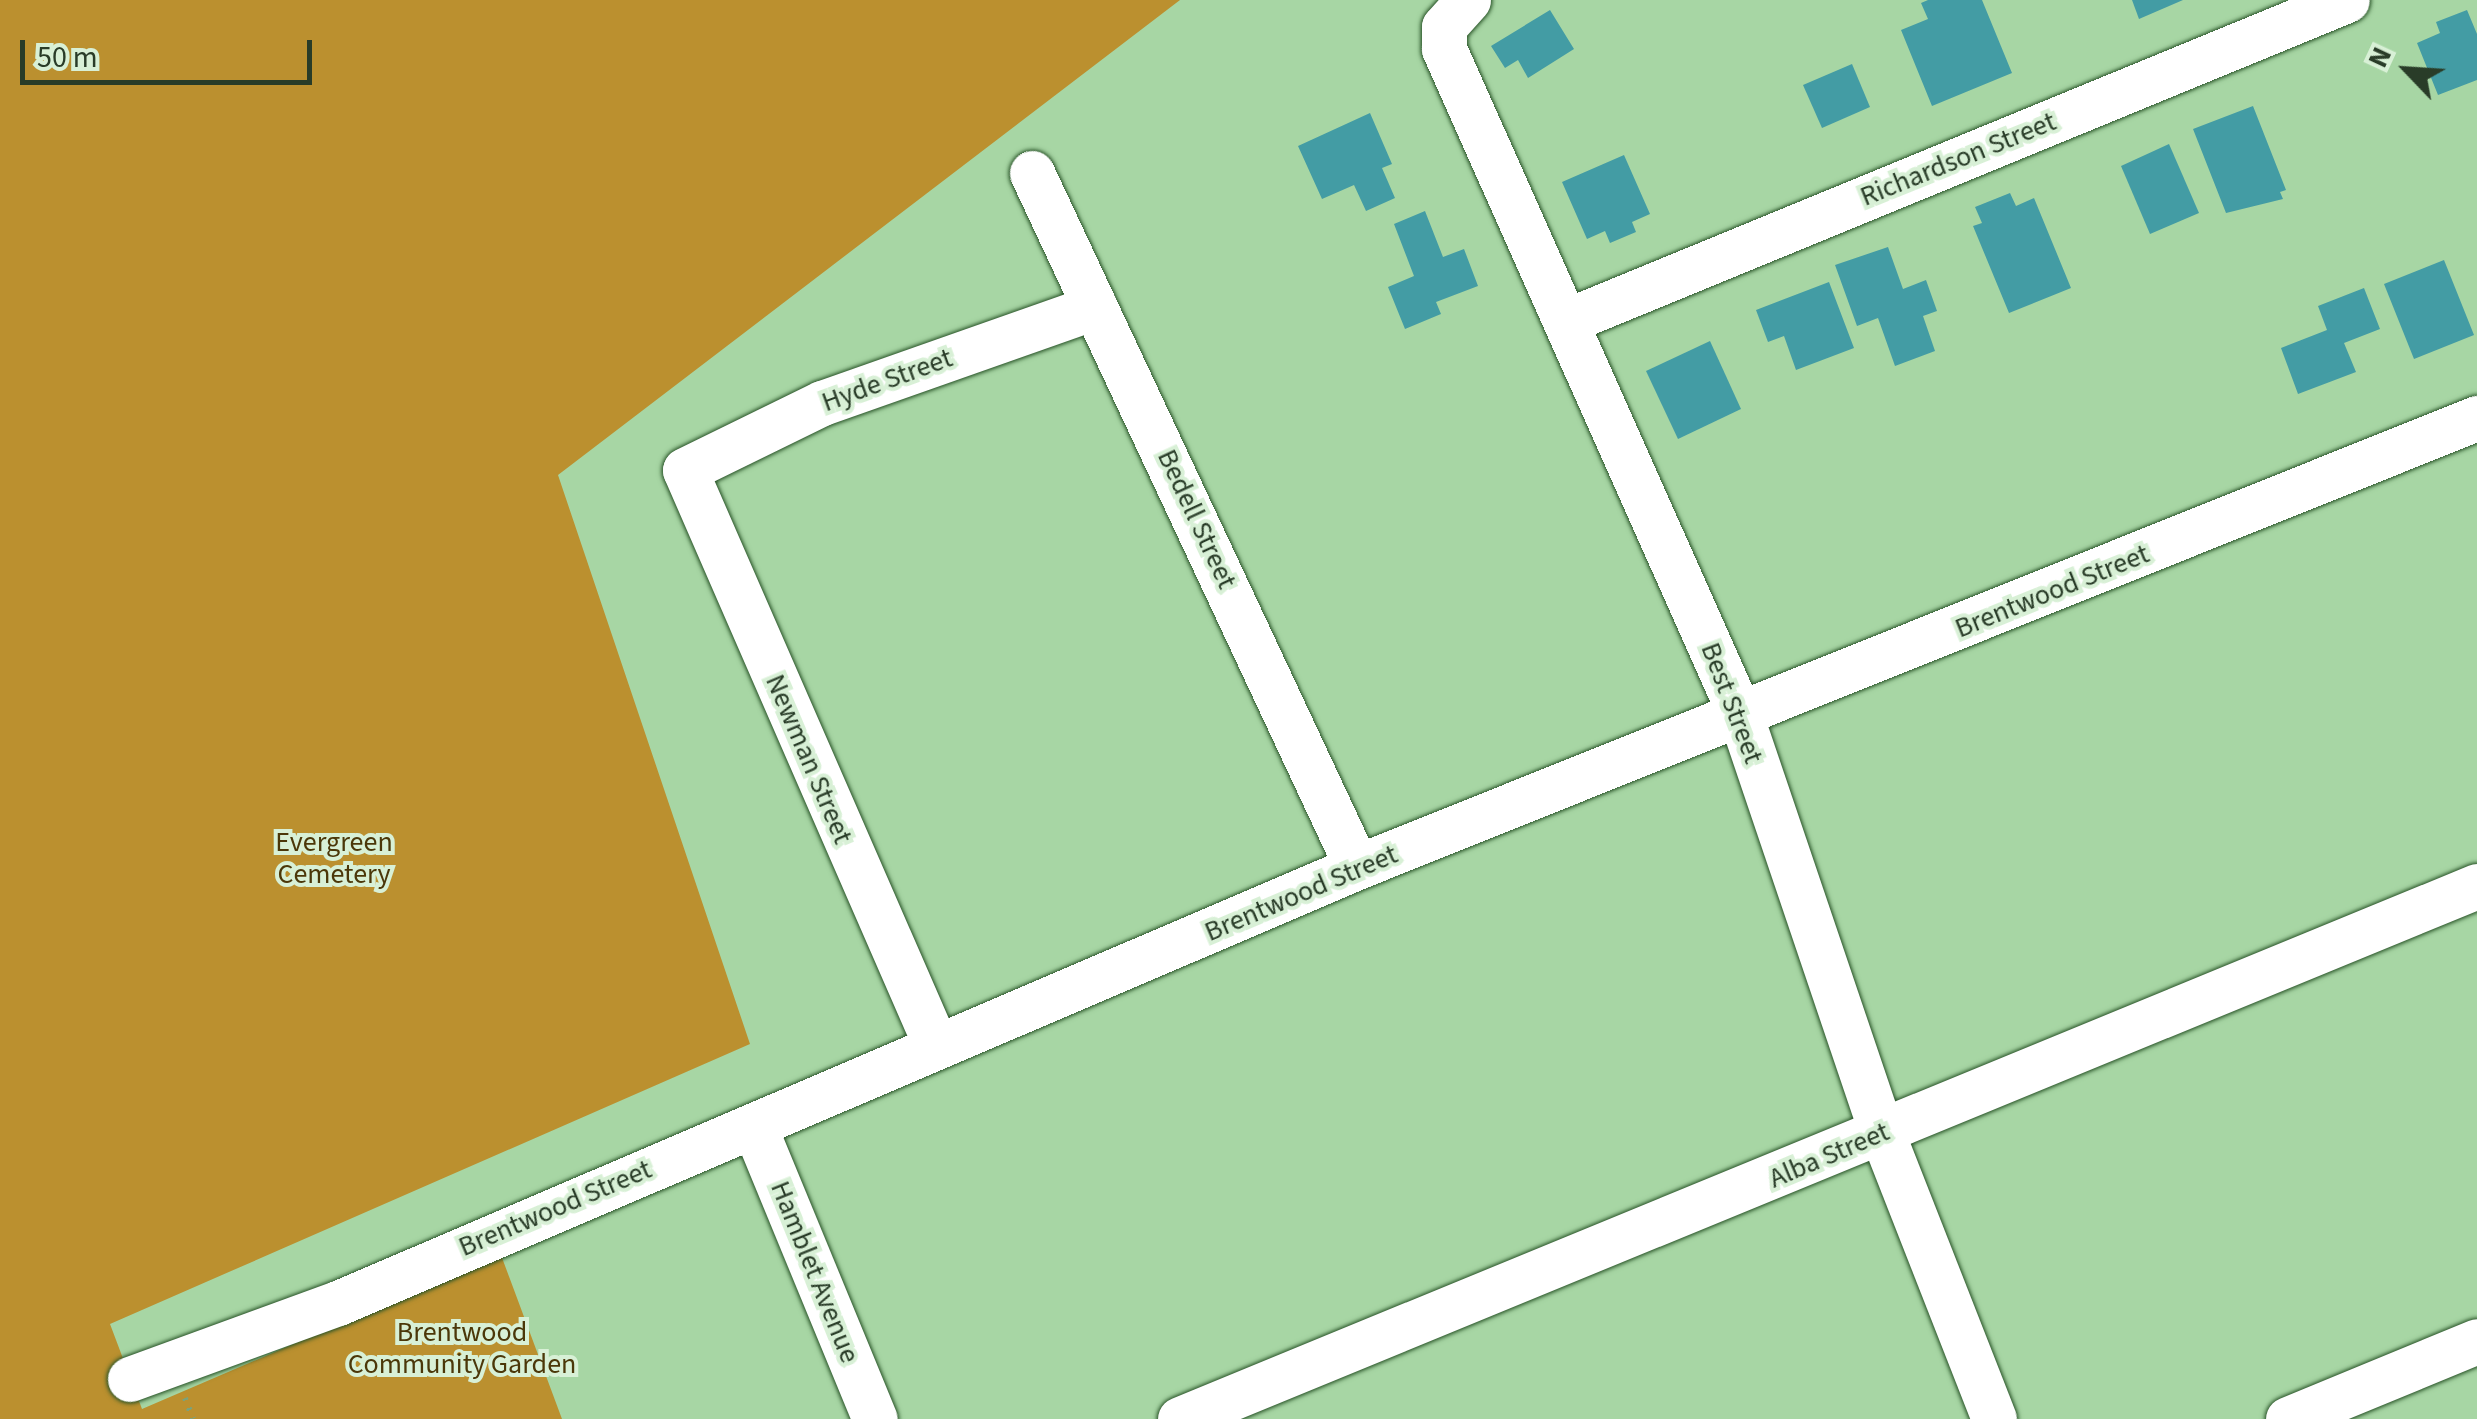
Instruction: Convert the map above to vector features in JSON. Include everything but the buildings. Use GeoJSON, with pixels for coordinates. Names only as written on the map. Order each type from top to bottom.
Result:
{"type":"FeatureCollection","features":[{"type":"Feature","properties":{"kind":"street","name":"Richardson Street"},"geometry":{"type":"LineString","coordinates":[[1569,320],[2347,0]]}},
{"type":"Feature","properties":{"kind":"street","name":"Best Street"},"geometry":{"type":"LineString","coordinates":[[1463,3],[1444,27],[1444,49],[1569,320],[1740,714],[1882,1133],[1994,1419]]}},
{"type":"Feature","properties":{"kind":"street","name":"Bedell Street"},"geometry":{"type":"LineString","coordinates":[[1032,174],[1357,867]]}},
{"type":"Feature","properties":{"kind":"street","name":"Hyde Street"},"geometry":{"type":"LineString","coordinates":[[685,470],[822,403],[1095,308]]}},
{"type":"Feature","properties":{"kind":"street","name":"Brentwood Street"},"geometry":{"type":"LineString","coordinates":[[130,1379],[338,1303],[1357,867],[2477,418]]}},
{"type":"Feature","properties":{"kind":"street","name":"Newman Street"},"geometry":{"type":"LineString","coordinates":[[685,470],[936,1046]]}},
{"type":"Feature","properties":{"kind":"street","name":"Alba Street"},"geometry":{"type":"LineString","coordinates":[[1180,1419],[2477,886]]}},
{"type":"Feature","properties":{"kind":"street","name":"Hamblet Avenue"},"geometry":{"type":"LineString","coordinates":[[754,1126],[876,1419]]}},
{"type":"Feature","properties":{"kind":"street"},"geometry":{"type":"LineString","coordinates":[[2288,1419],[2477,1341]]}},
{"type":"Feature","properties":{"kind":"green space","name":"Evergreen Cemetery"},"geometry":{"type":"Polygon","coordinates":[[[0,0],[1180,0],[558,475],[750,1044],[110,1324],[142,1409],[501,1255],[562,1419],[0,1419],[0,0]]]}},
{"type":"Feature","properties":{"kind":"park label","name":"Brentwood Community Garden"},"geometry":{"type":"Point","coordinates":[462,1348]}}]}
